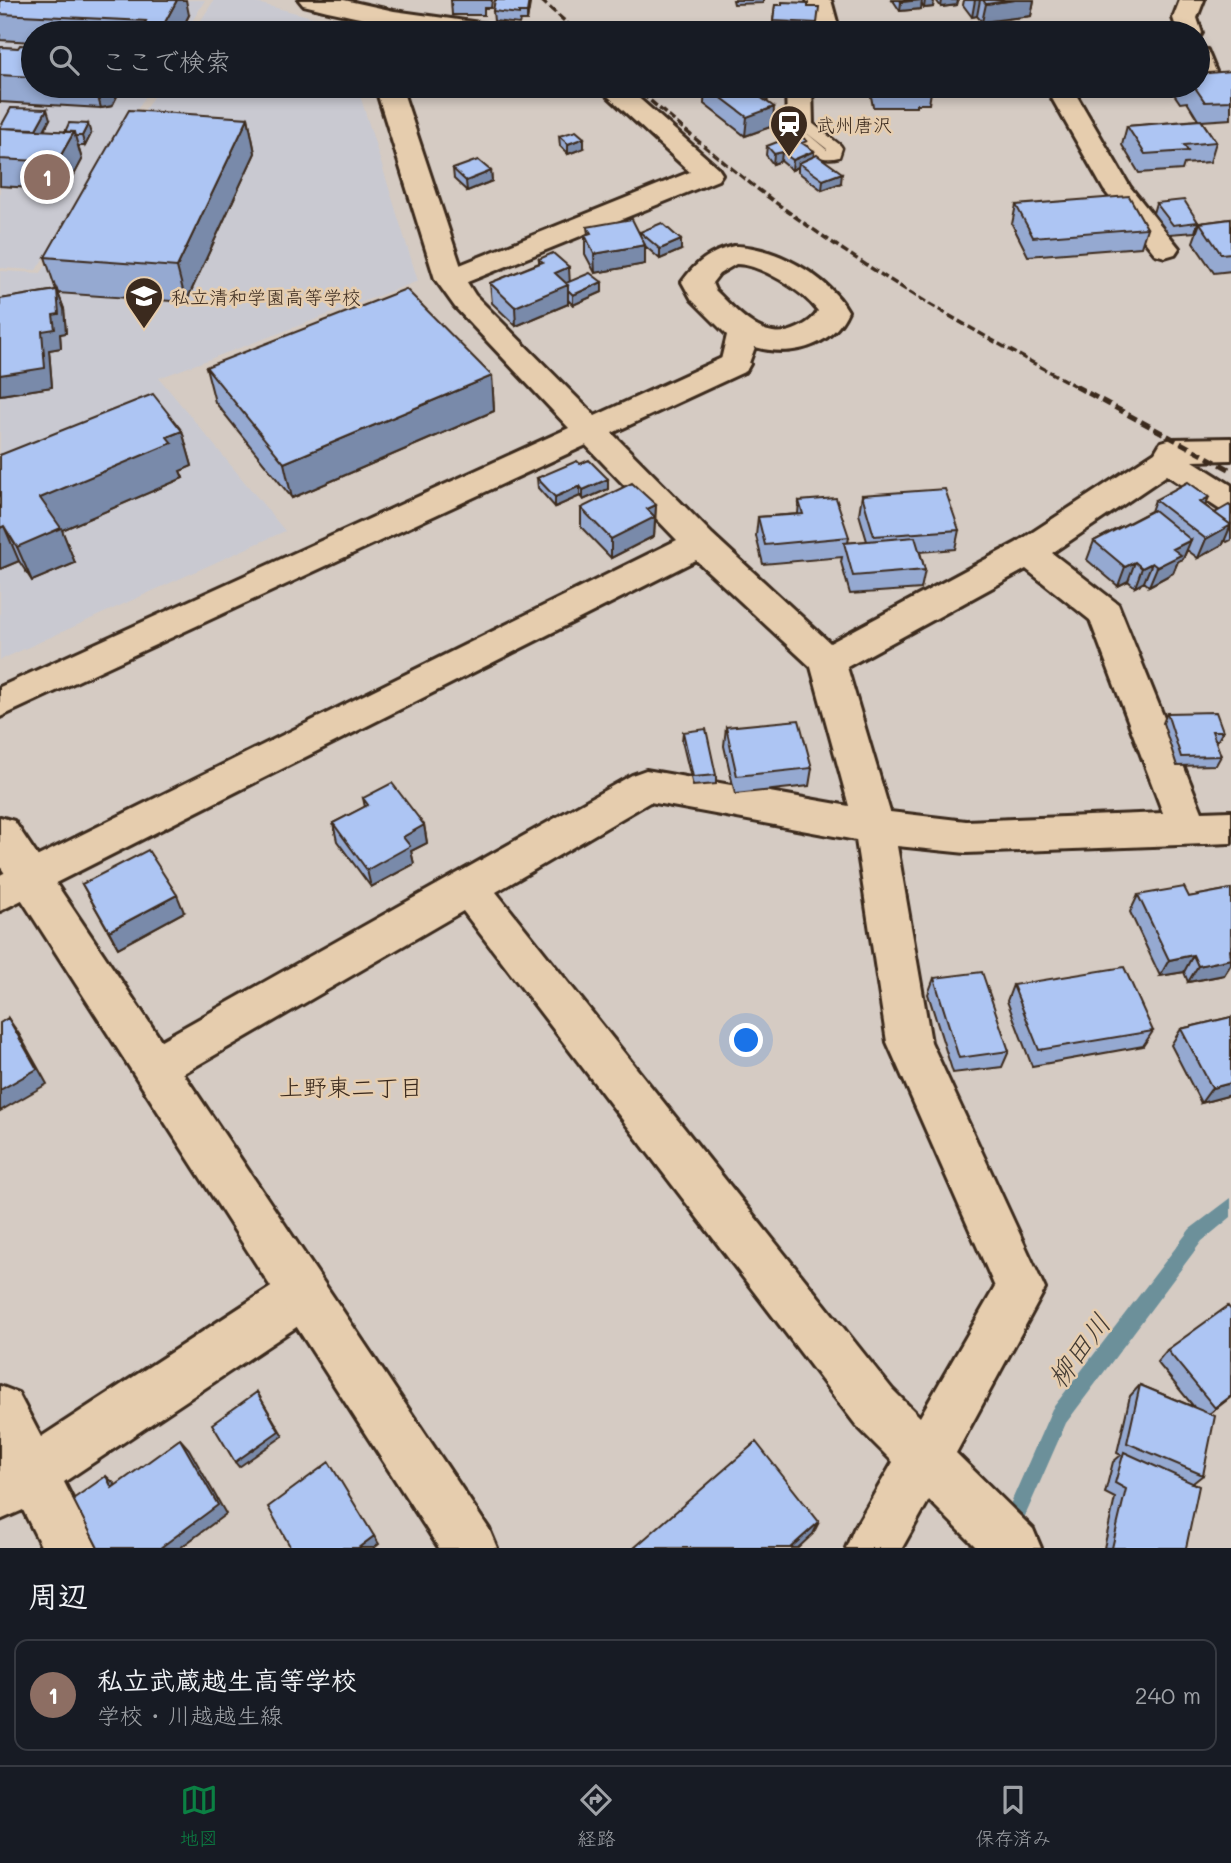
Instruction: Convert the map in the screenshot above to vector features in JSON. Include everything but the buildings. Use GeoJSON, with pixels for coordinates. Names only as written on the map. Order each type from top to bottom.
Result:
{"type":"FeatureCollection","features":[{"type":"Feature","properties":{"kind":"street"},"geometry":{"type":"LineString","coordinates":[[311,0],[376,21]]}},
{"type":"Feature","properties":{"kind":"street"},"geometry":{"type":"LineString","coordinates":[[819,0],[825,21]]}},
{"type":"Feature","properties":{"kind":"street"},"geometry":{"type":"LineString","coordinates":[[1186,21],[1192,0]]}},
{"type":"Feature","properties":{"kind":"street"},"geometry":{"type":"LineString","coordinates":[[1210,69],[1231,73]]}},
{"type":"Feature","properties":{"kind":"street"},"geometry":{"type":"LineString","coordinates":[[392,98],[450,279],[465,301],[700,543],[827,661],[874,827],[909,1042],[1021,1289],[873,1548]]}},
{"type":"Feature","properties":{"kind":"street"},"geometry":{"type":"LineString","coordinates":[[450,279],[708,174],[623,98]]}},
{"type":"Feature","properties":{"kind":"street"},"geometry":{"type":"LineString","coordinates":[[799,98],[800,124]]}},
{"type":"Feature","properties":{"kind":"street"},"geometry":{"type":"LineString","coordinates":[[1065,98],[1118,190],[1165,248]]}},
{"type":"Feature","properties":{"kind":"street"},"geometry":{"type":"LineString","coordinates":[[0,703],[590,430],[739,348],[803,337],[821,328],[832,317],[830,304],[780,265],[757,255],[744,254],[712,263],[697,282],[702,294],[739,348]]}},
{"type":"Feature","properties":{"kind":"street"},"geometry":{"type":"LineString","coordinates":[[827,661],[1028,552],[1167,459],[1172,450],[1231,449]]}},
{"type":"Feature","properties":{"kind":"street"},"geometry":{"type":"LineString","coordinates":[[1167,459],[1231,501]]}},
{"type":"Feature","properties":{"kind":"street"},"geometry":{"type":"LineString","coordinates":[[15,886],[700,543]]}},
{"type":"Feature","properties":{"kind":"street"},"geometry":{"type":"LineString","coordinates":[[1028,552],[1105,614],[1188,829]]}},
{"type":"Feature","properties":{"kind":"street"},"geometry":{"type":"LineString","coordinates":[[156,1066],[470,889],[646,786],[874,827],[966,837],[1231,827]]}},
{"type":"Feature","properties":{"kind":"street"},"geometry":{"type":"LineString","coordinates":[[0,833],[15,886],[156,1066],[302,1295],[471,1548]]}},
{"type":"Feature","properties":{"kind":"street"},"geometry":{"type":"LineString","coordinates":[[470,889],[874,1407],[1014,1548]]}},
{"type":"Feature","properties":{"kind":"street"},"geometry":{"type":"LineString","coordinates":[[16,1484],[302,1295]]}},
{"type":"Feature","properties":{"kind":"street"},"geometry":{"type":"LineString","coordinates":[[0,1411],[16,1484],[70,1548]]}},
{"type":"Feature","properties":{"kind":"shaded area"},"geometry":{"type":"Polygon","coordinates":[[[0,0],[205,0],[192,21],[21,21],[21,98],[144,98],[36,270],[0,268],[0,0]]]}},
{"type":"Feature","properties":{"kind":"shaded area"},"geometry":{"type":"Polygon","coordinates":[[[214,0],[245,0],[328,21],[201,21],[214,0]]]}},
{"type":"Feature","properties":{"kind":"shaded area","name":"私立清和学園高等学校"},"geometry":{"type":"Polygon","coordinates":[[[152,98],[361,98],[418,281],[159,378],[285,531],[0,660],[0,271],[41,273],[152,98]]]}},
{"type":"Feature","properties":{"kind":"waterway","name":"柳田川"},"geometry":{"type":"LineString","coordinates":[[1001,1548],[1059,1416],[1196,1235],[1231,1206]]}},
{"type":"Feature","properties":{"kind":"railway"},"geometry":{"type":"LineString","coordinates":[[541,0],[565,21]]}},
{"type":"Feature","properties":{"kind":"railway"},"geometry":{"type":"LineString","coordinates":[[647,98],[746,180],[848,253],[945,313],[1079,388]]}},
{"type":"Feature","properties":{"kind":"railway"},"geometry":{"type":"LineString","coordinates":[[1075,386],[1231,470]]}},
{"type":"Feature","properties":{"kind":"place","name":"武州唐沢"},"geometry":{"type":"Point","coordinates":[789,158]}},
{"type":"Feature","properties":{"kind":"place","name":"私立武蔵越生高等学校"},"geometry":{"type":"Point","coordinates":[47,177]}},
{"type":"Feature","properties":{"kind":"place","name":"私立清和学園高等学校"},"geometry":{"type":"Point","coordinates":[144,330]}},
{"type":"Feature","properties":{"kind":"district","name":"上野東二丁目"},"geometry":{"type":"Point","coordinates":[351,1086]}}]}
